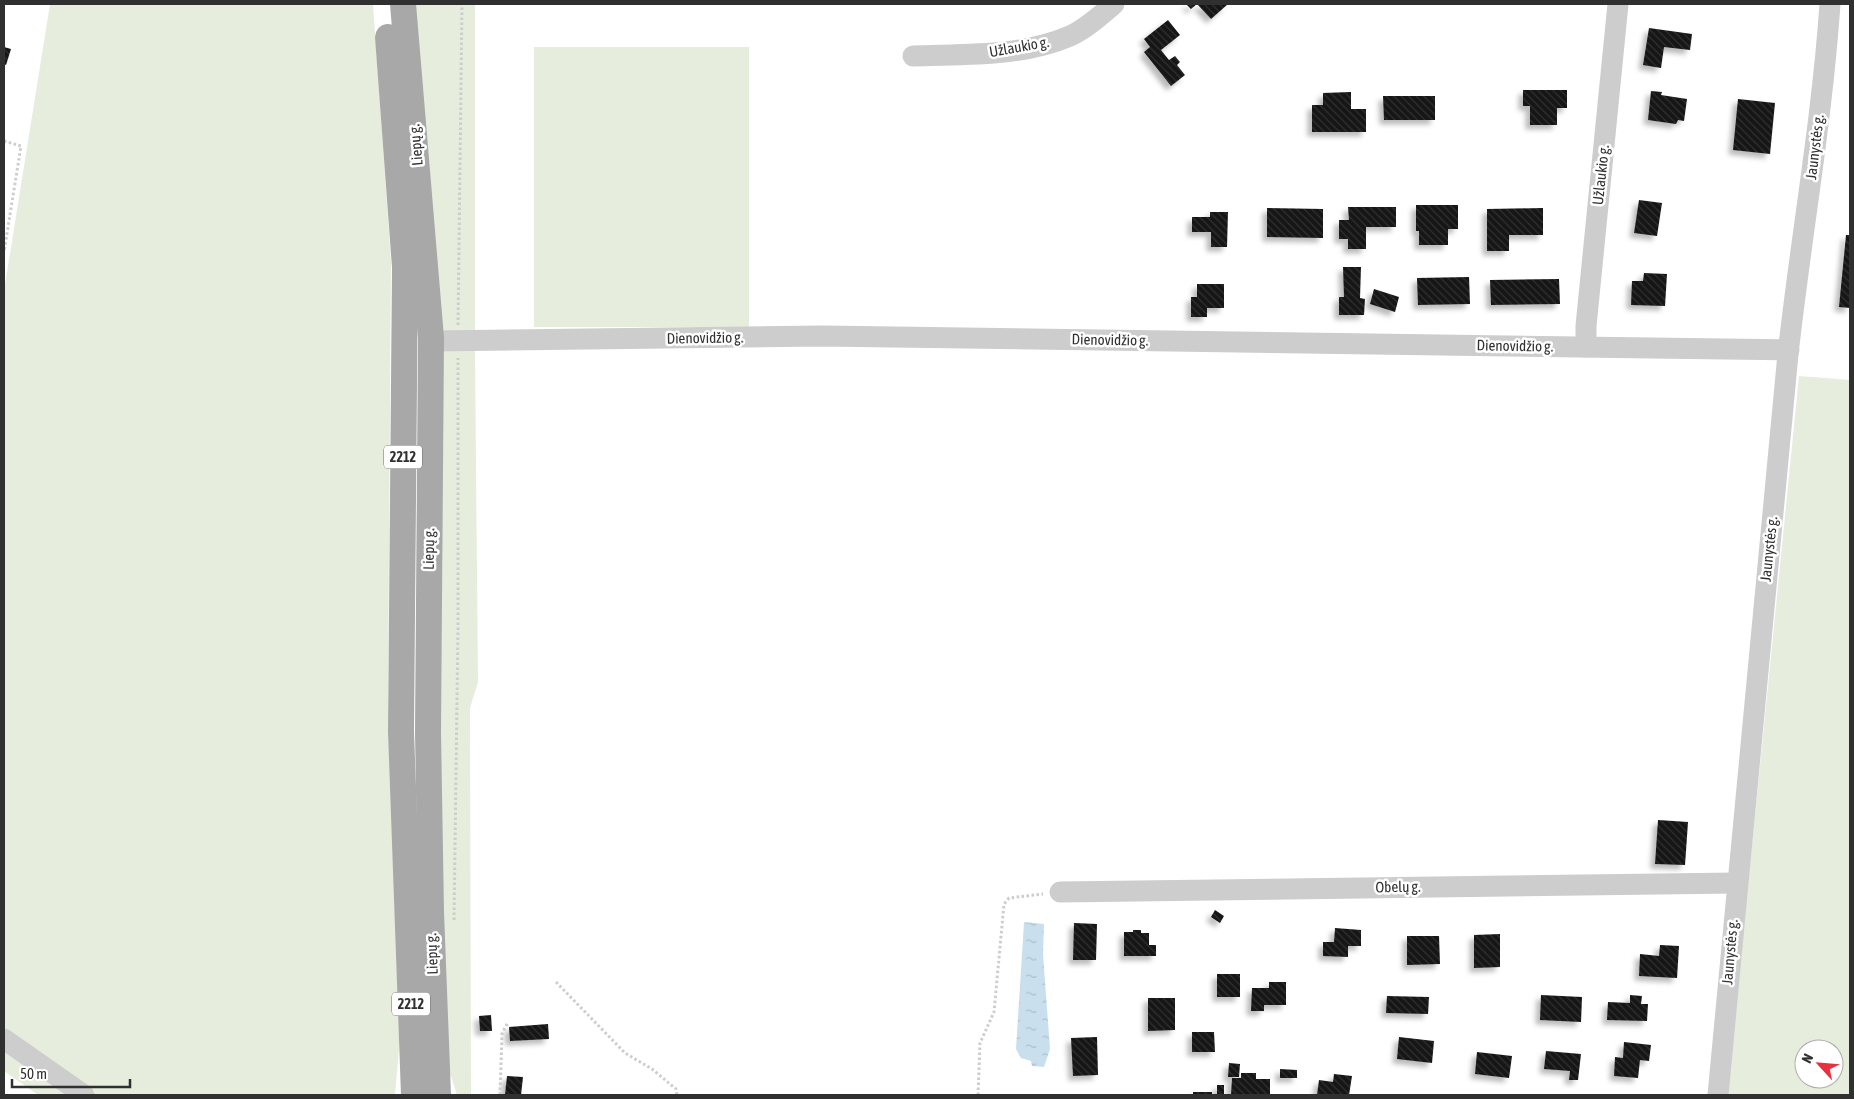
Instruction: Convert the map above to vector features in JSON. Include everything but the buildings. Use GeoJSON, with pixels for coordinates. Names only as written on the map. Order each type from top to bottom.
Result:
{"type":"FeatureCollection","features":[{"type":"Feature","properties":{"kind":"main road","name":"Liepų g."},"geometry":{"type":"LineString","coordinates":[[386,4],[406,267],[401,731],[414,1095]]}},
{"type":"Feature","properties":{"kind":"main road","name":"Liepų g."},"geometry":{"type":"LineString","coordinates":[[404,4],[431,341],[428,732],[431,912],[438,1095]]}},
{"type":"Feature","properties":{"kind":"street","name":"Užlaukio g."},"geometry":{"type":"LineString","coordinates":[[913,56],[1004,52],[1045,44],[1071,35],[1100,16],[1114,4]]}},
{"type":"Feature","properties":{"kind":"street","name":"Užlaukio g."},"geometry":{"type":"LineString","coordinates":[[1586,347],[1589,298],[1618,4]]}},
{"type":"Feature","properties":{"kind":"street","name":"Jaunystės g."},"geometry":{"type":"LineString","coordinates":[[1718,1095],[1736,882],[1789,350],[1808,204],[1830,4]]}},
{"type":"Feature","properties":{"kind":"street","name":"Dienovidžio g."},"geometry":{"type":"LineString","coordinates":[[431,341],[822,336],[1789,350]]}},
{"type":"Feature","properties":{"kind":"street","name":"Obelų g."},"geometry":{"type":"LineString","coordinates":[[1060,892],[1736,882]]}},
{"type":"Feature","properties":{"kind":"street"},"geometry":{"type":"LineString","coordinates":[[4,1039],[84,1095]]}},
{"type":"Feature","properties":{"kind":"path"},"geometry":{"type":"LineString","coordinates":[[454,928],[462,4]]}},
{"type":"Feature","properties":{"kind":"path"},"geometry":{"type":"LineString","coordinates":[[4,141],[21,146],[4,252]]}},
{"type":"Feature","properties":{"kind":"path"},"geometry":{"type":"LineString","coordinates":[[978,1095],[980,1043],[994,1012],[1004,904],[1009,898],[1060,892]]}},
{"type":"Feature","properties":{"kind":"path"},"geometry":{"type":"LineString","coordinates":[[556,982],[625,1053],[652,1069],[676,1089],[677,1095]]}},
{"type":"Feature","properties":{"kind":"path"},"geometry":{"type":"LineString","coordinates":[[500,1095],[502,1034],[508,1022]]}},
{"type":"Feature","properties":{"kind":"green space"},"geometry":{"type":"Polygon","coordinates":[[[50,4],[373,4],[391,261],[388,694],[400,1036],[395,1095],[96,1095],[4,1030],[4,291],[50,4]]]}},
{"type":"Feature","properties":{"kind":"green space"},"geometry":{"type":"Polygon","coordinates":[[[410,4],[475,4],[475,354],[478,682],[470,708],[471,1095],[457,1095],[451,1076],[446,1075],[410,4]]]}},
{"type":"Feature","properties":{"kind":"green space"},"geometry":{"type":"Polygon","coordinates":[[[534,47],[749,47],[749,327],[534,327],[534,47]]]}},
{"type":"Feature","properties":{"kind":"green space"},"geometry":{"type":"Polygon","coordinates":[[[1799,376],[1850,380],[1850,1095],[1727,1095],[1799,376]]]}},
{"type":"Feature","properties":{"kind":"green space"},"geometry":{"type":"Polygon","coordinates":[[[4,1050],[69,1095],[38,1095],[4,1071],[4,1050]]]}},
{"type":"Feature","properties":{"kind":"water"},"geometry":{"type":"Polygon","coordinates":[[[1024,922],[1044,924],[1043,954],[1050,1049],[1044,1067],[1032,1066],[1031,1061],[1021,1058],[1016,1049],[1024,922]]]}}]}
